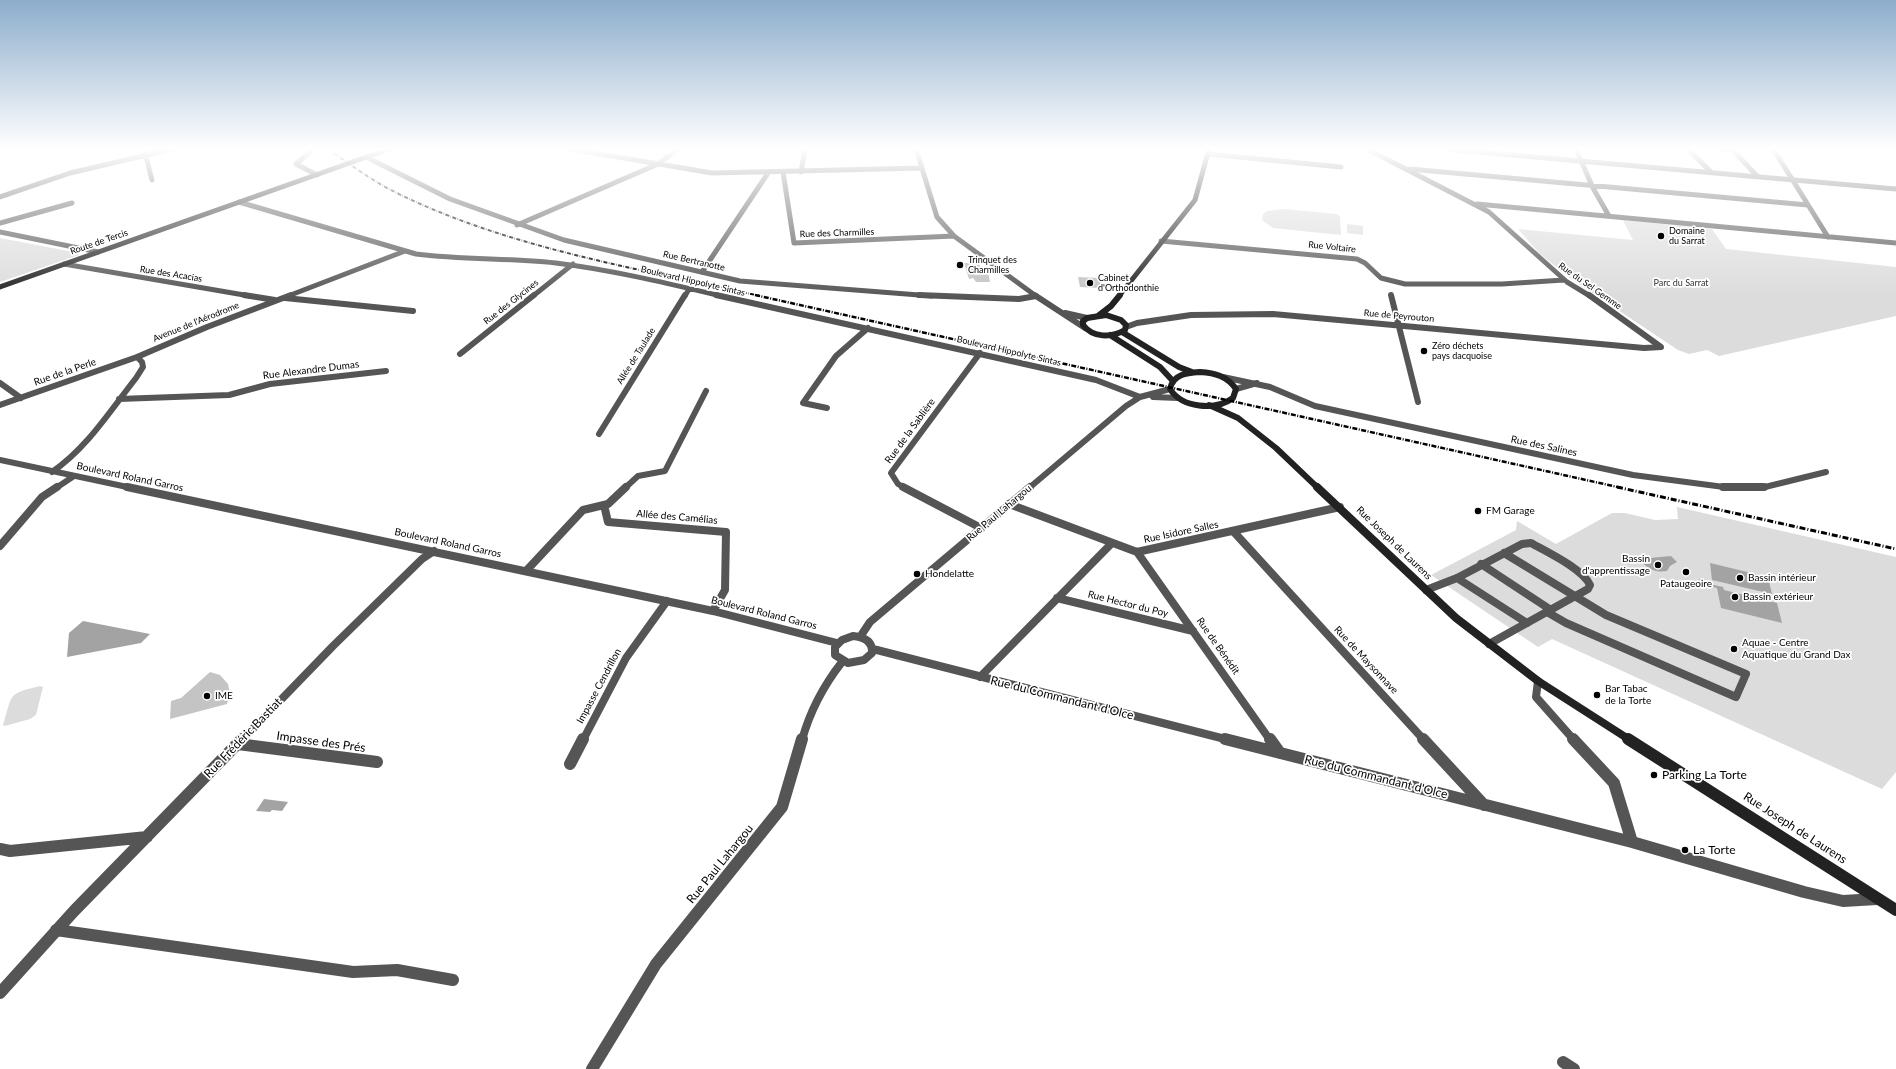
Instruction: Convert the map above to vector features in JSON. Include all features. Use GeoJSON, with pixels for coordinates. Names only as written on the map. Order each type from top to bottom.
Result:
{"type":"FeatureCollection","features":[{"type":"Feature","properties":{"kind":"main road","name":"Route de Tercis"},"geometry":{"type":"LineString","coordinates":[[0,287],[248,199]]}},
{"type":"Feature","properties":{"kind":"main road"},"geometry":{"type":"LineString","coordinates":[[1098,316],[1111,306],[1195,199]]}},
{"type":"Feature","properties":{"kind":"main road"},"geometry":{"type":"LineString","coordinates":[[1111,306],[1116,318],[1124,327],[1179,367],[1193,372]]}},
{"type":"Feature","properties":{"kind":"main road"},"geometry":{"type":"LineString","coordinates":[[1116,318],[1098,316],[1087,318],[1083,321],[1085,328],[1095,334],[1110,335],[1160,367],[1172,380]]}},
{"type":"Feature","properties":{"kind":"main road"},"geometry":{"type":"LineString","coordinates":[[1110,335],[1124,327]]}},
{"type":"Feature","properties":{"kind":"main road"},"geometry":{"type":"LineString","coordinates":[[1193,372],[1208,373],[1223,377],[1234,384],[1236,389],[1235,396],[1228,402],[1209,405],[1178,398],[1170,389],[1172,380],[1181,374],[1193,372]]}},
{"type":"Feature","properties":{"kind":"main road","name":"Rue Joseph de Laurens"},"geometry":{"type":"LineString","coordinates":[[1228,402],[1238,418]]}},
{"type":"Feature","properties":{"kind":"main road","name":"Rue Joseph de Laurens"},"geometry":{"type":"LineString","coordinates":[[1209,405],[1238,418],[1276,448],[1456,618],[1538,681],[1896,910]]}},
{"type":"Feature","properties":{"kind":"street","name":"Rue Bertranotte"},"geometry":{"type":"LineString","coordinates":[[450,199],[517,225],[564,240],[750,282],[891,293],[1019,299],[1036,296]]}},
{"type":"Feature","properties":{"kind":"street"},"geometry":{"type":"LineString","coordinates":[[517,225],[577,199]]}},
{"type":"Feature","properties":{"kind":"street"},"geometry":{"type":"LineString","coordinates":[[702,272],[751,199]]}},
{"type":"Feature","properties":{"kind":"street","name":"Rue des Charmilles"},"geometry":{"type":"LineString","coordinates":[[787,199],[794,243],[954,236]]}},
{"type":"Feature","properties":{"kind":"street"},"geometry":{"type":"LineString","coordinates":[[931,199],[936,218],[954,236],[1070,320],[1085,328]]}},
{"type":"Feature","properties":{"kind":"street","name":"Rue du Sel Gemme"},"geometry":{"type":"LineString","coordinates":[[1464,199],[1489,212],[1502,222],[1532,252],[1564,280],[1657,342],[1661,346],[1659,348]]}},
{"type":"Feature","properties":{"kind":"street"},"geometry":{"type":"LineString","coordinates":[[1600,199],[1609,216]]}},
{"type":"Feature","properties":{"kind":"street"},"geometry":{"type":"LineString","coordinates":[[1742,199],[1808,205]]}},
{"type":"Feature","properties":{"kind":"street"},"geometry":{"type":"LineString","coordinates":[[1804,199],[1828,237]]}},
{"type":"Feature","properties":{"kind":"street","name":"Boulevard Hippolyte Sintas"},"geometry":{"type":"LineString","coordinates":[[239,202],[405,251],[445,258],[573,264],[615,272],[1096,380],[1142,397]]}},
{"type":"Feature","properties":{"kind":"street"},"geometry":{"type":"LineString","coordinates":[[0,223],[72,203]]}},
{"type":"Feature","properties":{"kind":"street"},"geometry":{"type":"LineString","coordinates":[[1472,203],[1896,243]]}},
{"type":"Feature","properties":{"kind":"street"},"geometry":{"type":"LineString","coordinates":[[0,232],[98,252]]}},
{"type":"Feature","properties":{"kind":"street","name":"Rue Voltaire"},"geometry":{"type":"LineString","coordinates":[[1161,241],[1357,259],[1367,263],[1379,277],[1401,283],[1508,285],[1564,280]]}},
{"type":"Feature","properties":{"kind":"street","name":"Avenue de l'Aérodrome"},"geometry":{"type":"LineString","coordinates":[[137,357],[283,297],[405,251]]}},
{"type":"Feature","properties":{"kind":"street","name":"Rue des Acacias"},"geometry":{"type":"LineString","coordinates":[[64,264],[276,300]]}},
{"type":"Feature","properties":{"kind":"street","name":"Rue des Glycines"},"geometry":{"type":"LineString","coordinates":[[460,354],[573,264]]}},
{"type":"Feature","properties":{"kind":"street","name":"Allée de Taulade"},"geometry":{"type":"LineString","coordinates":[[599,434],[689,289]]}},
{"type":"Feature","properties":{"kind":"street"},"geometry":{"type":"LineString","coordinates":[[1391,295],[1418,402]]}},
{"type":"Feature","properties":{"kind":"street"},"geometry":{"type":"LineString","coordinates":[[283,297],[413,311]]}},
{"type":"Feature","properties":{"kind":"street"},"geometry":{"type":"LineString","coordinates":[[1062,313],[1087,318]]}},
{"type":"Feature","properties":{"kind":"street","name":"Rue de Peyrouton"},"geometry":{"type":"LineString","coordinates":[[1124,327],[1137,323],[1191,315],[1274,314],[1659,348]]}},
{"type":"Feature","properties":{"kind":"street"},"geometry":{"type":"LineString","coordinates":[[827,408],[803,403],[836,356],[868,328]]}},
{"type":"Feature","properties":{"kind":"street","name":"Rue de la Sablière"},"geometry":{"type":"LineString","coordinates":[[980,353],[891,474],[898,484],[981,528]]}},
{"type":"Feature","properties":{"kind":"street"},"geometry":{"type":"LineString","coordinates":[[52,472],[59,468],[79,448],[143,367],[142,362],[137,357]]}},
{"type":"Feature","properties":{"kind":"street","name":"Rue de la Perle"},"geometry":{"type":"LineString","coordinates":[[0,405],[137,357]]}},
{"type":"Feature","properties":{"kind":"street","name":"Rue Alexandre Dumas"},"geometry":{"type":"LineString","coordinates":[[119,399],[229,395],[270,384],[386,371]]}},
{"type":"Feature","properties":{"kind":"street","name":"Rue des Salines"},"geometry":{"type":"LineString","coordinates":[[1223,377],[1263,383],[1315,406],[1633,475],[1724,488],[1760,488],[1816,473],[1826,472]]}},
{"type":"Feature","properties":{"kind":"street"},"geometry":{"type":"LineString","coordinates":[[0,383],[21,398]]}},
{"type":"Feature","properties":{"kind":"street"},"geometry":{"type":"LineString","coordinates":[[1236,389],[1263,383]]}},
{"type":"Feature","properties":{"kind":"street","name":"Rue Paul Lahargou"},"geometry":{"type":"LineString","coordinates":[[860,637],[870,622],[1126,406],[1142,397],[1170,389]]}},
{"type":"Feature","properties":{"kind":"street"},"geometry":{"type":"LineString","coordinates":[[526,570],[583,510],[608,504],[638,476],[665,471],[706,391]]}},
{"type":"Feature","properties":{"kind":"street"},"geometry":{"type":"LineString","coordinates":[[1142,397],[1178,398]]}},
{"type":"Feature","properties":{"kind":"street","name":"Boulevard Roland Garros"},"geometry":{"type":"LineString","coordinates":[[0,460],[526,570],[713,611],[837,643]]}},
{"type":"Feature","properties":{"kind":"street"},"geometry":{"type":"LineString","coordinates":[[0,546],[42,497],[74,476]]}},
{"type":"Feature","properties":{"kind":"street","name":"Rue Isidore Salles"},"geometry":{"type":"LineString","coordinates":[[1009,504],[1137,552],[1340,507]]}},
{"type":"Feature","properties":{"kind":"street","name":"Allée des Camélias"},"geometry":{"type":"LineString","coordinates":[[604,506],[608,522],[726,532],[725,590],[713,611]]}},
{"type":"Feature","properties":{"kind":"street","name":"Rue de Maysonnave"},"geometry":{"type":"LineString","coordinates":[[1233,531],[1484,805]]}},
{"type":"Feature","properties":{"kind":"street"},"geometry":{"type":"LineString","coordinates":[[980,677],[1112,543]]}},
{"type":"Feature","properties":{"kind":"street"},"geometry":{"type":"LineString","coordinates":[[1426,590],[1457,578],[1481,564],[1522,544],[1530,543],[1581,573],[1588,580],[1590,585],[1588,589],[1489,644]]}},
{"type":"Feature","properties":{"kind":"street","name":"Rue Frédéric Bastiat"},"geometry":{"type":"LineString","coordinates":[[0,993],[56,930],[333,646],[422,559],[434,551]]}},
{"type":"Feature","properties":{"kind":"street","name":"Rue de Bénédit"},"geometry":{"type":"LineString","coordinates":[[1137,552],[1280,753]]}},
{"type":"Feature","properties":{"kind":"street"},"geometry":{"type":"LineString","coordinates":[[1481,564],[1566,623],[1736,697],[1746,674],[1606,615],[1504,553]]}},
{"type":"Feature","properties":{"kind":"street"},"geometry":{"type":"LineString","coordinates":[[1457,578],[1527,623]]}},
{"type":"Feature","properties":{"kind":"street","name":"Rue Hector du Poy"},"geometry":{"type":"LineString","coordinates":[[1057,598],[1193,631]]}},
{"type":"Feature","properties":{"kind":"street","name":"Impasse Cendrillon"},"geometry":{"type":"LineString","coordinates":[[570,764],[626,658],[667,601]]}},
{"type":"Feature","properties":{"kind":"street"},"geometry":{"type":"LineString","coordinates":[[847,637],[860,637],[869,641],[873,649],[865,661],[853,664],[842,662],[835,655],[834,651],[837,643],[847,637]]}},
{"type":"Feature","properties":{"kind":"street","name":"Rue du Commandant d'Olce"},"geometry":{"type":"LineString","coordinates":[[873,649],[1632,842],[1804,892],[1843,901],[1879,899]]}},
{"type":"Feature","properties":{"kind":"street","name":"Rue Paul Lahargou"},"geometry":{"type":"LineString","coordinates":[[592,1069],[656,964],[782,807],[809,716],[831,676],[842,662]]}},
{"type":"Feature","properties":{"kind":"street"},"geometry":{"type":"LineString","coordinates":[[1538,681],[1536,697],[1545,709],[1614,783],[1632,842]]}},
{"type":"Feature","properties":{"kind":"street","name":"Impasse des Prés"},"geometry":{"type":"LineString","coordinates":[[238,744],[377,762]]}},
{"type":"Feature","properties":{"kind":"street"},"geometry":{"type":"LineString","coordinates":[[0,849],[10,851],[147,836]]}},
{"type":"Feature","properties":{"kind":"street"},"geometry":{"type":"LineString","coordinates":[[56,930],[353,972],[397,970],[454,980]]}},
{"type":"Feature","properties":{"kind":"green space"},"geometry":{"type":"Polygon","coordinates":[[[1284,209],[1336,214],[1340,216],[1341,235],[1273,228],[1262,220],[1263,214],[1267,211],[1284,209]]]}},
{"type":"Feature","properties":{"kind":"green space","name":"Parc du Sarrat"},"geometry":{"type":"Polygon","coordinates":[[[1623,220],[1712,229],[1726,249],[1896,267],[1896,316],[1719,356],[1707,350],[1689,354],[1678,350],[1570,278],[1539,253],[1518,229],[1633,240],[1623,220]]]}},
{"type":"Feature","properties":{"kind":"green space"},"geometry":{"type":"Polygon","coordinates":[[[1347,224],[1363,226],[1363,235],[1347,233],[1347,224]]]}},
{"type":"Feature","properties":{"kind":"green space"},"geometry":{"type":"Polygon","coordinates":[[[0,238],[79,253],[79,255],[0,282],[0,238]]]}},
{"type":"Feature","properties":{"kind":"green space","name":"Aquae - Centre Aquatique du Grand Dax"},"geometry":{"type":"Polygon","coordinates":[[[1677,507],[1896,557],[1896,772],[1882,789],[1552,639],[1538,647],[1431,575],[1516,530],[1517,521],[1556,544],[1612,513],[1625,513],[1655,520],[1678,519],[1677,507]]]}},
{"type":"Feature","properties":{"kind":"green space"},"geometry":{"type":"Polygon","coordinates":[[[40,686],[43,687],[36,715],[30,719],[5,726],[3,725],[10,701],[13,696],[16,693],[40,686]]]}},
{"type":"Feature","properties":{"kind":"shaded area","name":"Bassin d'apprentissage"},"geometry":{"type":"Polygon","coordinates":[[[1671,556],[1677,562],[1670,566],[1667,571],[1651,569],[1639,559],[1671,556]]]}},
{"type":"Feature","properties":{"kind":"shaded area","name":"Bassin intérieur"},"geometry":{"type":"Polygon","coordinates":[[[1710,563],[1768,577],[1772,594],[1712,580],[1710,563]]]}},
{"type":"Feature","properties":{"kind":"shaded area","name":"Bassin extérieur"},"geometry":{"type":"Polygon","coordinates":[[[1699,579],[1705,580],[1705,583],[1723,587],[1724,590],[1777,603],[1782,623],[1721,608],[1717,588],[1700,584],[1699,579]]]}},
{"type":"Feature","properties":{"kind":"shaded area"},"geometry":{"type":"Polygon","coordinates":[[[83,621],[150,634],[141,643],[67,657],[69,633],[83,621]]]}},
{"type":"Feature","properties":{"kind":"shaded area"},"geometry":{"type":"Polygon","coordinates":[[[264,799],[288,802],[282,811],[256,811],[264,799]]]}},
{"type":"Feature","properties":{"kind":"building"},"geometry":{"type":"Polygon","coordinates":[[[964,263],[979,263],[981,268],[987,267],[990,282],[976,282],[973,278],[969,279],[964,263]]]}},
{"type":"Feature","properties":{"kind":"building","name":"Cabinet d'Orthodonthie"},"geometry":{"type":"Polygon","coordinates":[[[1078,277],[1099,278],[1101,288],[1080,287],[1078,277]]]}},
{"type":"Feature","properties":{"kind":"building","name":"IME"},"geometry":{"type":"Polygon","coordinates":[[[210,672],[220,675],[228,684],[230,694],[227,704],[170,719],[171,701],[181,698],[210,672]]]}},
{"type":"Feature","properties":{"kind":"railway"},"geometry":{"type":"LineString","coordinates":[[410,199],[477,226],[523,241],[570,254],[760,296]]}},
{"type":"Feature","properties":{"kind":"railway"},"geometry":{"type":"LineString","coordinates":[[755,295],[1622,488]]}},
{"type":"Feature","properties":{"kind":"railway"},"geometry":{"type":"LineString","coordinates":[[1617,487],[1896,549]]}},
{"type":"Feature","properties":{"kind":"place","name":"Domaine du Sarrat"},"geometry":{"type":"Point","coordinates":[1661,236]}},
{"type":"Feature","properties":{"kind":"place","name":"Trinquet des Charmilles"},"geometry":{"type":"Point","coordinates":[960,265]}},
{"type":"Feature","properties":{"kind":"place","name":"Cabinet d'Orthodonthie"},"geometry":{"type":"Point","coordinates":[1090,283]}},
{"type":"Feature","properties":{"kind":"place","name":"Zéro déchets pays dacquoise"},"geometry":{"type":"Point","coordinates":[1424,351]}},
{"type":"Feature","properties":{"kind":"place","name":"FM Garage"},"geometry":{"type":"Point","coordinates":[1478,511]}},
{"type":"Feature","properties":{"kind":"place","name":"Bassin d'apprentissage"},"geometry":{"type":"Point","coordinates":[1658,565]}},
{"type":"Feature","properties":{"kind":"place","name":"Pataugeoire"},"geometry":{"type":"Point","coordinates":[1686,572]}},
{"type":"Feature","properties":{"kind":"place","name":"Hondelatte"},"geometry":{"type":"Point","coordinates":[917,574]}},
{"type":"Feature","properties":{"kind":"place","name":"Bassin intérieur"},"geometry":{"type":"Point","coordinates":[1740,578]}},
{"type":"Feature","properties":{"kind":"place","name":"Bassin extérieur"},"geometry":{"type":"Point","coordinates":[1735,597]}},
{"type":"Feature","properties":{"kind":"place","name":"Aquae - Centre Aquatique du Grand Dax"},"geometry":{"type":"Point","coordinates":[1734,649]}},
{"type":"Feature","properties":{"kind":"place","name":"Bar Tabac de la Torte"},"geometry":{"type":"Point","coordinates":[1597,695]}},
{"type":"Feature","properties":{"kind":"place","name":"IME"},"geometry":{"type":"Point","coordinates":[207,696]}},
{"type":"Feature","properties":{"kind":"place","name":"Parking La Torte"},"geometry":{"type":"Point","coordinates":[1654,775]}},
{"type":"Feature","properties":{"kind":"place","name":"La Torte"},"geometry":{"type":"Point","coordinates":[1685,850]}}]}
